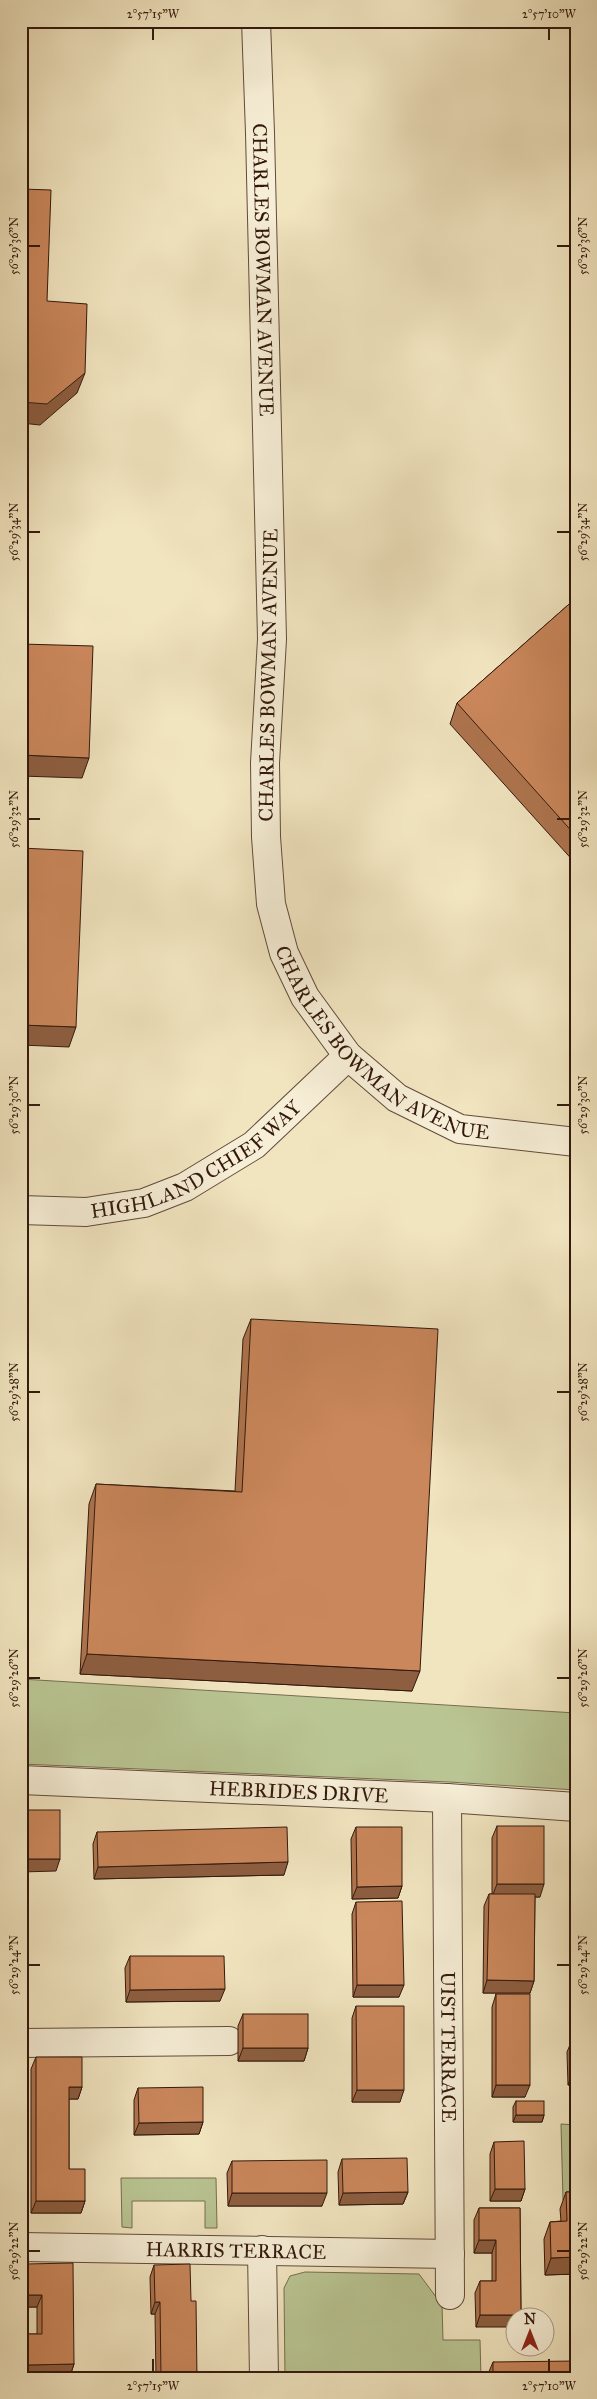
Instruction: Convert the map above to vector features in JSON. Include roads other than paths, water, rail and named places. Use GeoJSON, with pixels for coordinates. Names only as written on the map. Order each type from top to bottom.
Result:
{"type":"FeatureCollection","features":[{"type":"Feature","properties":{"kind":"street","name":"CHARLES BOWMAN AVENUE"},"geometry":{"type":"LineString","coordinates":[[256,21],[272,639],[265,763],[266,836],[271,904],[284,953],[305,997],[348,1056],[397,1098],[460,1129],[576,1142]]}},
{"type":"Feature","properties":{"kind":"street","name":"HIGHLAND CHIEF WAY"},"geometry":{"type":"LineString","coordinates":[[21,1210],[96,1210],[144,1203],[185,1187],[254,1145],[348,1056]]}},
{"type":"Feature","properties":{"kind":"street","name":"HEBRIDES DRIVE"},"geometry":{"type":"LineString","coordinates":[[21,1780],[447,1798],[576,1806]]}},
{"type":"Feature","properties":{"kind":"street","name":"UIST TERRACE"},"geometry":{"type":"LineString","coordinates":[[447,1798],[450,2295]]}},
{"type":"Feature","properties":{"kind":"street"},"geometry":{"type":"LineString","coordinates":[[21,2043],[228,2041]]}},
{"type":"Feature","properties":{"kind":"street","name":"HARRIS TERRACE"},"geometry":{"type":"LineString","coordinates":[[21,2247],[450,2254]]}},
{"type":"Feature","properties":{"kind":"street"},"geometry":{"type":"LineString","coordinates":[[262,2250],[264,2378]]}}]}
